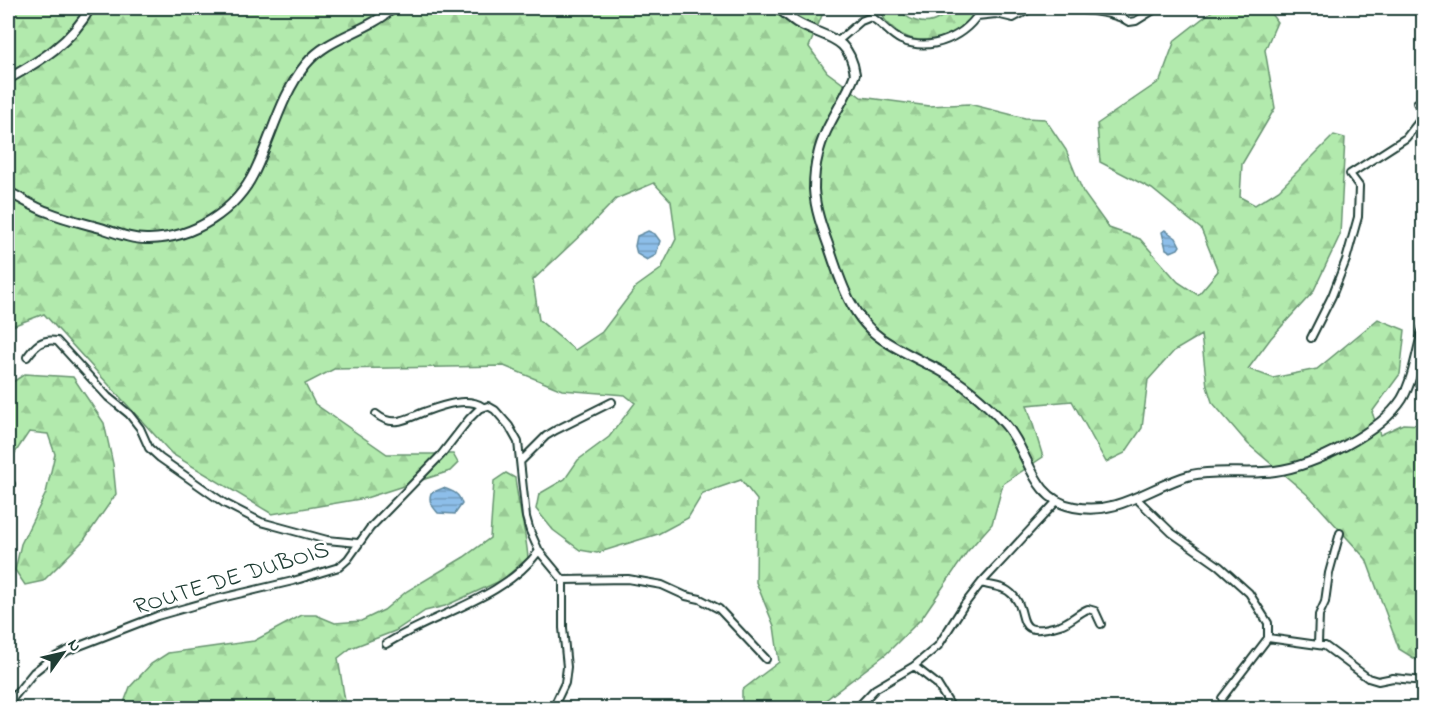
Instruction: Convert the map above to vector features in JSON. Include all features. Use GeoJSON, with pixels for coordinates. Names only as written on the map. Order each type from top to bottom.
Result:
{"type":"FeatureCollection","features":[{"type":"Feature","properties":{"kind":"main road"},"geometry":{"type":"LineString","coordinates":[[8,79],[61,45],[74,32],[90,8]]}},
{"type":"Feature","properties":{"kind":"main road"},"geometry":{"type":"LineString","coordinates":[[8,192],[49,213],[119,234],[148,239],[170,237],[192,230],[224,212],[247,185],[288,93],[307,63],[332,42],[374,23],[393,8]]}},
{"type":"Feature","properties":{"kind":"main road"},"geometry":{"type":"LineString","coordinates":[[777,8],[797,22],[838,41],[851,56],[855,74],[821,144],[814,191],[820,221],[844,291],[859,316],[880,338],[963,385],[1005,424],[1018,442],[1041,490],[1056,502],[1073,507],[1112,507],[1137,499],[1166,483],[1193,475],[1274,471],[1312,460],[1341,447],[1379,424],[1402,399],[1410,382],[1424,328]]}},
{"type":"Feature","properties":{"kind":"street"},"geometry":{"type":"LineString","coordinates":[[871,17],[873,8]]}},
{"type":"Feature","properties":{"kind":"street"},"geometry":{"type":"LineString","coordinates":[[871,17],[882,23],[901,40],[920,44],[954,37],[977,16],[982,8]]}},
{"type":"Feature","properties":{"kind":"street"},"geometry":{"type":"LineString","coordinates":[[977,16],[996,14],[1013,18],[1032,8]]}},
{"type":"Feature","properties":{"kind":"street"},"geometry":{"type":"LineString","coordinates":[[1070,8],[1091,13],[1117,15],[1129,22],[1136,21],[1157,8]]}},
{"type":"Feature","properties":{"kind":"street"},"geometry":{"type":"LineString","coordinates":[[838,41],[861,21],[871,17]]}},
{"type":"Feature","properties":{"kind":"street"},"geometry":{"type":"LineString","coordinates":[[1417,103],[1424,108]]}},
{"type":"Feature","properties":{"kind":"street"},"geometry":{"type":"LineString","coordinates":[[1311,338],[1342,269],[1358,217],[1359,186],[1350,174],[1406,138],[1424,115]]}},
{"type":"Feature","properties":{"kind":"street"},"geometry":{"type":"LineString","coordinates":[[27,357],[38,344],[49,340],[57,341],[108,397],[129,414],[140,428],[149,448],[224,503],[261,522],[327,540],[358,543]]}},
{"type":"Feature","properties":{"kind":"street"},"geometry":{"type":"LineString","coordinates":[[376,414],[383,420],[402,422],[424,412],[465,401],[474,402],[483,407],[488,406],[495,410],[509,426],[518,442],[526,517],[530,531],[540,551],[563,580],[563,628],[567,667],[565,682],[553,708]]}},
{"type":"Feature","properties":{"kind":"street"},"geometry":{"type":"LineString","coordinates":[[521,461],[546,436],[569,422],[612,402]]}},
{"type":"Feature","properties":{"kind":"street","name":"ROUTE DE DUBOIS"},"geometry":{"type":"LineString","coordinates":[[8,704],[34,672],[49,660],[69,650],[157,616],[339,567],[348,559],[358,543],[441,455],[469,419],[483,407]]}},
{"type":"Feature","properties":{"kind":"street"},"geometry":{"type":"LineString","coordinates":[[1137,499],[1172,533],[1219,566],[1249,593],[1268,623],[1268,638],[1222,698]]}},
{"type":"Feature","properties":{"kind":"street"},"geometry":{"type":"LineString","coordinates":[[857,708],[875,689],[914,666],[938,645],[981,584],[1056,502]]}},
{"type":"Feature","properties":{"kind":"street"},"geometry":{"type":"LineString","coordinates":[[1318,644],[1319,615],[1325,602],[1329,573],[1340,533]]}},
{"type":"Feature","properties":{"kind":"street"},"geometry":{"type":"LineString","coordinates":[[386,644],[406,631],[480,598],[509,581],[527,567],[540,551]]}},
{"type":"Feature","properties":{"kind":"street"},"geometry":{"type":"LineString","coordinates":[[563,580],[628,579],[662,585],[719,609],[766,659]]}},
{"type":"Feature","properties":{"kind":"street"},"geometry":{"type":"LineString","coordinates":[[981,584],[1008,591],[1016,599],[1025,625],[1033,630],[1063,625],[1088,609],[1095,611],[1101,624]]}},
{"type":"Feature","properties":{"kind":"street"},"geometry":{"type":"LineString","coordinates":[[1268,638],[1325,646],[1368,678],[1378,681],[1393,678],[1424,681]]}},
{"type":"Feature","properties":{"kind":"street"},"geometry":{"type":"LineString","coordinates":[[914,666],[937,684],[952,708]]}},
{"type":"Feature","properties":{"kind":"green space"},"geometry":{"type":"Polygon","coordinates":[[[8,8],[825,8],[809,47],[827,72],[861,97],[929,106],[969,104],[1025,118],[1045,119],[1066,150],[1083,192],[1109,228],[1140,239],[1178,282],[1198,295],[1218,271],[1201,229],[1152,189],[1100,162],[1097,124],[1160,81],[1175,40],[1216,8],[1267,8],[1277,22],[1265,50],[1275,108],[1242,164],[1240,197],[1255,205],[1279,190],[1334,135],[1345,138],[1340,235],[1313,292],[1271,338],[1248,369],[1273,378],[1317,369],[1378,319],[1405,330],[1400,374],[1372,412],[1380,435],[1403,424],[1423,425],[1423,664],[1399,649],[1366,559],[1310,497],[1248,444],[1212,402],[1207,386],[1201,335],[1174,351],[1148,380],[1142,428],[1125,453],[1106,462],[1072,401],[1027,405],[1043,457],[1003,484],[992,524],[967,552],[921,619],[886,654],[815,708],[747,708],[742,704],[742,690],[779,662],[774,626],[756,582],[757,500],[741,480],[703,493],[688,518],[658,534],[597,553],[580,550],[553,530],[536,509],[539,494],[565,479],[578,460],[609,437],[635,403],[625,395],[562,390],[504,366],[334,369],[305,384],[315,404],[387,454],[453,454],[458,463],[450,471],[366,498],[272,514],[172,454],[44,314],[12,326],[8,333],[8,8]],[[654,183],[616,199],[533,280],[539,320],[575,350],[602,332],[636,287],[661,269],[676,239],[671,201],[654,183]]]}},
{"type":"Feature","properties":{"kind":"green space"},"geometry":{"type":"Polygon","coordinates":[[[882,8],[899,8],[911,19],[927,22],[942,17],[951,8],[979,8],[963,27],[952,34],[927,40],[903,35],[885,20],[882,8]]]}},
{"type":"Feature","properties":{"kind":"green space"},"geometry":{"type":"Polygon","coordinates":[[[25,374],[73,377],[104,423],[113,464],[116,494],[84,540],[43,581],[25,585],[15,570],[21,544],[46,493],[55,454],[48,434],[29,432],[8,460],[8,385],[25,374]]]}},
{"type":"Feature","properties":{"kind":"green space"},"geometry":{"type":"Polygon","coordinates":[[[506,473],[515,478],[528,558],[502,580],[445,606],[425,611],[395,631],[351,648],[338,658],[345,701],[344,708],[122,708],[130,687],[151,664],[168,653],[254,641],[302,615],[316,615],[335,623],[361,621],[384,610],[407,591],[464,557],[490,538],[494,481],[506,473]]]}},
{"type":"Feature","properties":{"kind":"water"},"geometry":{"type":"Polygon","coordinates":[[[1165,230],[1176,238],[1180,246],[1178,249],[1171,252],[1166,249],[1162,232],[1165,230]]]}},
{"type":"Feature","properties":{"kind":"water"},"geometry":{"type":"Polygon","coordinates":[[[648,231],[655,234],[660,241],[656,255],[647,260],[637,254],[635,246],[637,236],[648,231]]]}},
{"type":"Feature","properties":{"kind":"water"},"geometry":{"type":"Polygon","coordinates":[[[443,488],[455,493],[461,500],[462,504],[455,514],[438,513],[431,504],[431,493],[443,488]]]}}]}
